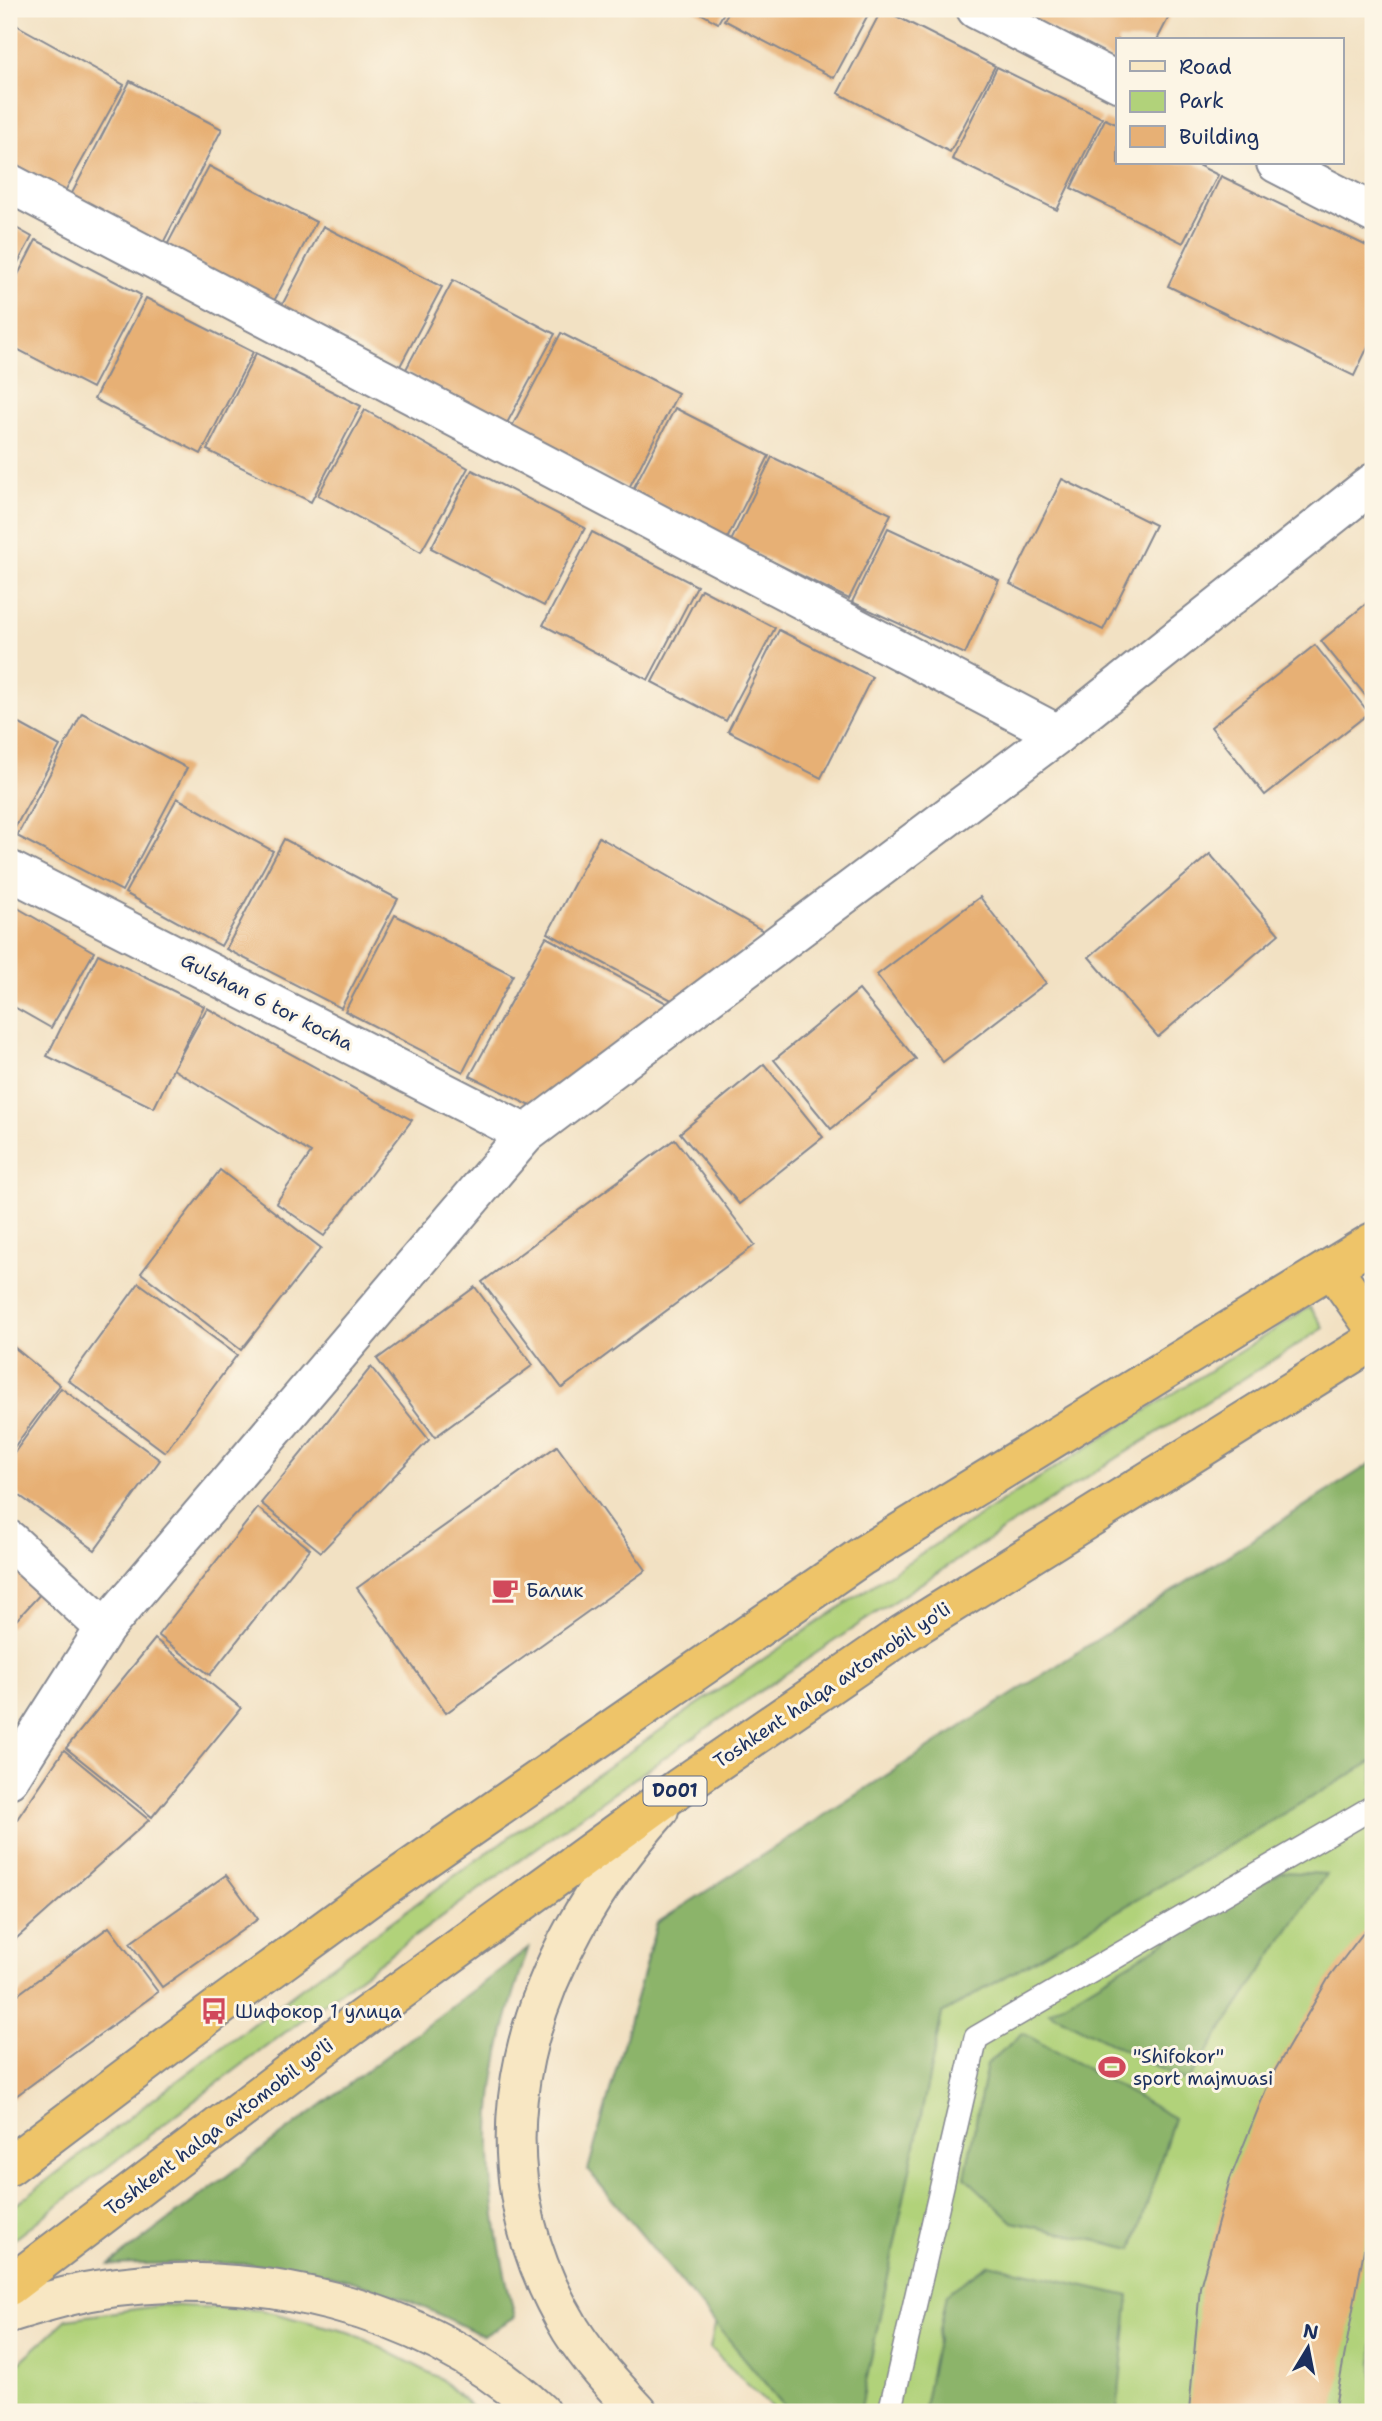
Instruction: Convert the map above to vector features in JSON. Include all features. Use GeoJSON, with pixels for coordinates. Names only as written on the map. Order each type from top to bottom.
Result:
{"type":"FeatureCollection","features":[{"type":"Feature","properties":{"kind":"highway"},"geometry":{"type":"LineString","coordinates":[[9,2166],[389,1883],[862,1556],[1373,1242]]}},
{"type":"Feature","properties":{"kind":"highway"},"geometry":{"type":"LineString","coordinates":[[1332,1268],[1373,1326]]}},
{"type":"Feature","properties":{"kind":"highway","name":"Toshkent halqa avtomobil yo'li"},"geometry":{"type":"LineString","coordinates":[[9,2286],[338,2036],[679,1788],[903,1634],[1373,1340]]}},
{"type":"Feature","properties":{"kind":"main road"},"geometry":{"type":"LineString","coordinates":[[638,2412],[604,2375],[571,2331],[545,2282],[526,2228],[516,2173],[514,2119],[523,2063],[539,2006],[568,1943],[585,1909],[613,1866],[679,1788]]}},
{"type":"Feature","properties":{"kind":"main road"},"geometry":{"type":"LineString","coordinates":[[9,2313],[63,2296],[135,2285],[247,2285],[292,2292],[341,2304],[394,2322],[439,2342],[486,2368],[540,2412]]}},
{"type":"Feature","properties":{"kind":"street"},"geometry":{"type":"LineString","coordinates":[[976,9],[1116,81]]}},
{"type":"Feature","properties":{"kind":"street"},"geometry":{"type":"LineString","coordinates":[[1278,164],[1373,213]]}},
{"type":"Feature","properties":{"kind":"street"},"geometry":{"type":"LineString","coordinates":[[9,183],[1058,734]]}},
{"type":"Feature","properties":{"kind":"street"},"geometry":{"type":"LineString","coordinates":[[9,1779],[105,1628],[526,1135],[1058,734],[1373,483]]}},
{"type":"Feature","properties":{"kind":"street","name":"Gulshan 6 tor kocha"},"geometry":{"type":"LineString","coordinates":[[9,870],[526,1135]]}},
{"type":"Feature","properties":{"kind":"street"},"geometry":{"type":"LineString","coordinates":[[9,1540],[105,1628]]}},
{"type":"Feature","properties":{"kind":"lane"},"geometry":{"type":"LineString","coordinates":[[890,2412],[976,2038],[1373,1807]]}},
{"type":"Feature","properties":{"kind":"green space"},"geometry":{"type":"Polygon","coordinates":[[[1310,1307],[1324,1328],[908,1592],[741,1704],[423,1930],[9,2243],[9,2210],[210,2056],[413,1906],[619,1759],[887,1576],[1310,1307]]]}},
{"type":"Feature","properties":{"kind":"green space"},"geometry":{"type":"Polygon","coordinates":[[[1373,1462],[1373,1761],[942,2014],[860,2412],[789,2412],[588,2170],[657,1923],[1373,1462]]]}},
{"type":"Feature","properties":{"kind":"green space","name":"\"Shifokor\" sport majmuasi"},"geometry":{"type":"Polygon","coordinates":[[[1373,1761],[1373,2412],[776,2412],[710,2348],[760,2120],[1373,1761]]]}},
{"type":"Feature","properties":{"kind":"green space"},"geometry":{"type":"Polygon","coordinates":[[[1281,1872],[1326,1874],[1187,2082],[1049,2012],[1281,1872]]]}},
{"type":"Feature","properties":{"kind":"green space"},"geometry":{"type":"Polygon","coordinates":[[[528,1949],[503,2036],[493,2089],[491,2118],[491,2175],[497,2232],[515,2317],[483,2336],[396,2296],[350,2280],[302,2270],[230,2263],[109,2265],[528,1949]]]}},
{"type":"Feature","properties":{"kind":"green space"},"geometry":{"type":"Polygon","coordinates":[[[1023,2033],[1174,2118],[1133,2249],[1013,2222],[965,2177],[987,2064],[1023,2033]]]}},
{"type":"Feature","properties":{"kind":"green space"},"geometry":{"type":"Polygon","coordinates":[[[989,2264],[1129,2296],[1117,2412],[923,2412],[946,2294],[989,2264]]]}},
{"type":"Feature","properties":{"kind":"green space"},"geometry":{"type":"Polygon","coordinates":[[[163,2305],[261,2310],[352,2333],[440,2378],[477,2412],[9,2412],[9,2372],[67,2319],[163,2305]]]}},
{"type":"Feature","properties":{"kind":"building"},"geometry":{"type":"Polygon","coordinates":[[[693,9],[726,9],[718,23],[693,9]]]}},
{"type":"Feature","properties":{"kind":"building"},"geometry":{"type":"Polygon","coordinates":[[[730,9],[871,9],[834,78],[724,20],[730,9]]]}},
{"type":"Feature","properties":{"kind":"building"},"geometry":{"type":"Polygon","coordinates":[[[882,9],[995,66],[950,152],[838,93],[882,9]]]}},
{"type":"Feature","properties":{"kind":"building"},"geometry":{"type":"Polygon","coordinates":[[[1014,9],[1173,9],[1158,38],[1116,38],[1116,62],[1014,9]]]}},
{"type":"Feature","properties":{"kind":"building"},"geometry":{"type":"Polygon","coordinates":[[[9,21],[124,85],[64,193],[9,162],[9,21]]]}},
{"type":"Feature","properties":{"kind":"building"},"geometry":{"type":"Polygon","coordinates":[[[997,67],[1102,118],[1057,210],[952,159],[997,67]]]}},
{"type":"Feature","properties":{"kind":"building"},"geometry":{"type":"Polygon","coordinates":[[[130,81],[222,129],[162,245],[70,197],[130,81]]]}},
{"type":"Feature","properties":{"kind":"building"},"geometry":{"type":"Polygon","coordinates":[[[1105,119],[1116,124],[1116,164],[1196,164],[1218,175],[1183,243],[1071,188],[1105,119]]]}},
{"type":"Feature","properties":{"kind":"building"},"geometry":{"type":"Polygon","coordinates":[[[209,166],[316,222],[273,303],[166,247],[209,166]]]}},
{"type":"Feature","properties":{"kind":"building"},"geometry":{"type":"Polygon","coordinates":[[[1221,176],[1373,249],[1373,336],[1354,376],[1168,286],[1221,176]]]}},
{"type":"Feature","properties":{"kind":"building"},"geometry":{"type":"Polygon","coordinates":[[[9,224],[32,237],[9,279],[9,224]]]}},
{"type":"Feature","properties":{"kind":"building"},"geometry":{"type":"Polygon","coordinates":[[[323,226],[442,287],[399,368],[281,307],[323,226]]]}},
{"type":"Feature","properties":{"kind":"building"},"geometry":{"type":"Polygon","coordinates":[[[36,240],[141,295],[92,388],[9,345],[9,292],[36,240]]]}},
{"type":"Feature","properties":{"kind":"building"},"geometry":{"type":"Polygon","coordinates":[[[453,280],[555,334],[506,425],[405,371],[453,280]]]}},
{"type":"Feature","properties":{"kind":"building"},"geometry":{"type":"Polygon","coordinates":[[[146,298],[253,352],[201,454],[94,399],[146,298]]]}},
{"type":"Feature","properties":{"kind":"building"},"geometry":{"type":"Polygon","coordinates":[[[561,333],[678,393],[629,488],[511,428],[561,333]]]}},
{"type":"Feature","properties":{"kind":"building"},"geometry":{"type":"Polygon","coordinates":[[[256,353],[361,406],[311,502],[207,450],[256,353]]]}},
{"type":"Feature","properties":{"kind":"building"},"geometry":{"type":"Polygon","coordinates":[[[675,408],[769,456],[727,539],[632,491],[675,408]]]}},
{"type":"Feature","properties":{"kind":"building"},"geometry":{"type":"Polygon","coordinates":[[[365,410],[468,468],[421,552],[318,495],[365,410]]]}},
{"type":"Feature","properties":{"kind":"building"},"geometry":{"type":"Polygon","coordinates":[[[772,457],[891,514],[849,599],[731,541],[772,457]]]}},
{"type":"Feature","properties":{"kind":"building"},"geometry":{"type":"Polygon","coordinates":[[[472,470],[585,528],[544,606],[431,548],[472,470]]]}},
{"type":"Feature","properties":{"kind":"building"},"geometry":{"type":"Polygon","coordinates":[[[1062,479],[1155,525],[1103,630],[1010,584],[1062,479]]]}},
{"type":"Feature","properties":{"kind":"building"},"geometry":{"type":"Polygon","coordinates":[[[888,528],[999,580],[965,654],[852,602],[888,528]]]}},
{"type":"Feature","properties":{"kind":"building"},"geometry":{"type":"Polygon","coordinates":[[[592,532],[697,586],[648,680],[543,625],[592,532]]]}},
{"type":"Feature","properties":{"kind":"building"},"geometry":{"type":"Polygon","coordinates":[[[701,589],[775,628],[726,721],[652,682],[701,589]]]}},
{"type":"Feature","properties":{"kind":"building"},"geometry":{"type":"Polygon","coordinates":[[[1373,598],[1373,705],[1321,641],[1373,598]]]}},
{"type":"Feature","properties":{"kind":"building"},"geometry":{"type":"Polygon","coordinates":[[[779,630],[872,677],[821,778],[728,731],[779,630]]]}},
{"type":"Feature","properties":{"kind":"building"},"geometry":{"type":"Polygon","coordinates":[[[1315,645],[1369,713],[1265,795],[1211,727],[1315,645]]]}},
{"type":"Feature","properties":{"kind":"building"},"geometry":{"type":"Polygon","coordinates":[[[82,713],[187,768],[122,891],[17,836],[82,713]]]}},
{"type":"Feature","properties":{"kind":"building"},"geometry":{"type":"Polygon","coordinates":[[[9,718],[60,746],[12,833],[9,831],[9,718]]]}},
{"type":"Feature","properties":{"kind":"building"},"geometry":{"type":"Polygon","coordinates":[[[177,798],[273,851],[221,946],[125,893],[177,798]]]}},
{"type":"Feature","properties":{"kind":"building"},"geometry":{"type":"Polygon","coordinates":[[[599,837],[765,932],[677,1003],[548,933],[599,837]]]}},
{"type":"Feature","properties":{"kind":"building"},"geometry":{"type":"Polygon","coordinates":[[[284,839],[398,899],[341,1008],[226,949],[284,839]]]}},
{"type":"Feature","properties":{"kind":"building"},"geometry":{"type":"Polygon","coordinates":[[[1210,854],[1279,934],[1158,1037],[1089,957],[1210,854]]]}},
{"type":"Feature","properties":{"kind":"building"},"geometry":{"type":"Polygon","coordinates":[[[980,897],[1046,983],[943,1062],[877,975],[980,897]]]}},
{"type":"Feature","properties":{"kind":"building"},"geometry":{"type":"Polygon","coordinates":[[[9,903],[94,952],[51,1028],[9,1004],[9,903]]]}},
{"type":"Feature","properties":{"kind":"building"},"geometry":{"type":"Polygon","coordinates":[[[395,915],[513,975],[463,1072],[345,1011],[395,915]]]}},
{"type":"Feature","properties":{"kind":"building"},"geometry":{"type":"Polygon","coordinates":[[[546,937],[670,1005],[539,1110],[470,1076],[546,937]]]}},
{"type":"Feature","properties":{"kind":"building"},"geometry":{"type":"Polygon","coordinates":[[[98,954],[204,1006],[154,1108],[47,1056],[98,954]]]}},
{"type":"Feature","properties":{"kind":"building"},"geometry":{"type":"Polygon","coordinates":[[[859,990],[916,1059],[831,1129],[774,1060],[859,990]]]}},
{"type":"Feature","properties":{"kind":"building"},"geometry":{"type":"Polygon","coordinates":[[[207,1008],[412,1120],[324,1236],[276,1203],[311,1153],[173,1069],[207,1008]]]}},
{"type":"Feature","properties":{"kind":"building"},"geometry":{"type":"Polygon","coordinates":[[[764,1064],[823,1137],[739,1204],[680,1133],[764,1064]]]}},
{"type":"Feature","properties":{"kind":"building"},"geometry":{"type":"Polygon","coordinates":[[[675,1139],[755,1245],[562,1388],[482,1282],[675,1139]]]}},
{"type":"Feature","properties":{"kind":"building"},"geometry":{"type":"Polygon","coordinates":[[[220,1170],[321,1248],[241,1350],[141,1273],[220,1170]]]}},
{"type":"Feature","properties":{"kind":"building"},"geometry":{"type":"Polygon","coordinates":[[[139,1283],[237,1355],[165,1452],[68,1380],[139,1283]]]}},
{"type":"Feature","properties":{"kind":"building"},"geometry":{"type":"Polygon","coordinates":[[[475,1287],[533,1365],[435,1437],[377,1359],[475,1287]]]}},
{"type":"Feature","properties":{"kind":"building"},"geometry":{"type":"Polygon","coordinates":[[[9,1343],[60,1385],[9,1454],[9,1343]]]}},
{"type":"Feature","properties":{"kind":"building"},"geometry":{"type":"Polygon","coordinates":[[[371,1367],[429,1440],[321,1552],[261,1503],[371,1367]]]}},
{"type":"Feature","properties":{"kind":"building"},"geometry":{"type":"Polygon","coordinates":[[[61,1388],[160,1460],[95,1550],[9,1488],[9,1460],[61,1388]]]}},
{"type":"Feature","properties":{"kind":"building"},"geometry":{"type":"Polygon","coordinates":[[[557,1446],[646,1570],[446,1713],[357,1588],[557,1446]]]}},
{"type":"Feature","properties":{"kind":"building"},"geometry":{"type":"Polygon","coordinates":[[[258,1508],[310,1549],[210,1675],[158,1635],[258,1508]]]}},
{"type":"Feature","properties":{"kind":"building"},"geometry":{"type":"Polygon","coordinates":[[[9,1558],[44,1590],[9,1628],[9,1558]]]}},
{"type":"Feature","properties":{"kind":"building"},"geometry":{"type":"Polygon","coordinates":[[[155,1639],[241,1708],[152,1817],[66,1748],[155,1639]]]}},
{"type":"Feature","properties":{"kind":"building"},"geometry":{"type":"Polygon","coordinates":[[[64,1750],[149,1820],[9,1945],[9,1831],[64,1750]]]}},
{"type":"Feature","properties":{"kind":"building"},"geometry":{"type":"Polygon","coordinates":[[[226,1875],[258,1919],[162,1987],[130,1943],[226,1875]]]}},
{"type":"Feature","properties":{"kind":"building"},"geometry":{"type":"Polygon","coordinates":[[[1373,1920],[1373,2201],[1334,2412],[1189,2412],[1200,2287],[1230,2179],[1271,2077],[1328,1979],[1373,1920]]]}},
{"type":"Feature","properties":{"kind":"building"},"geometry":{"type":"Polygon","coordinates":[[[109,1927],[158,1992],[9,2101],[9,2001],[109,1927]]]}},
{"type":"Feature","properties":{"kind":"place","name":"Балик"},"geometry":{"type":"Point","coordinates":[505,1590]}},
{"type":"Feature","properties":{"kind":"place","name":"Шифокор 1 улица"},"geometry":{"type":"Point","coordinates":[214,2011]}},
{"type":"Feature","properties":{"kind":"place","name":"\"Shifokor\" sport majmuasi"},"geometry":{"type":"Point","coordinates":[1112,2067]}}]}
